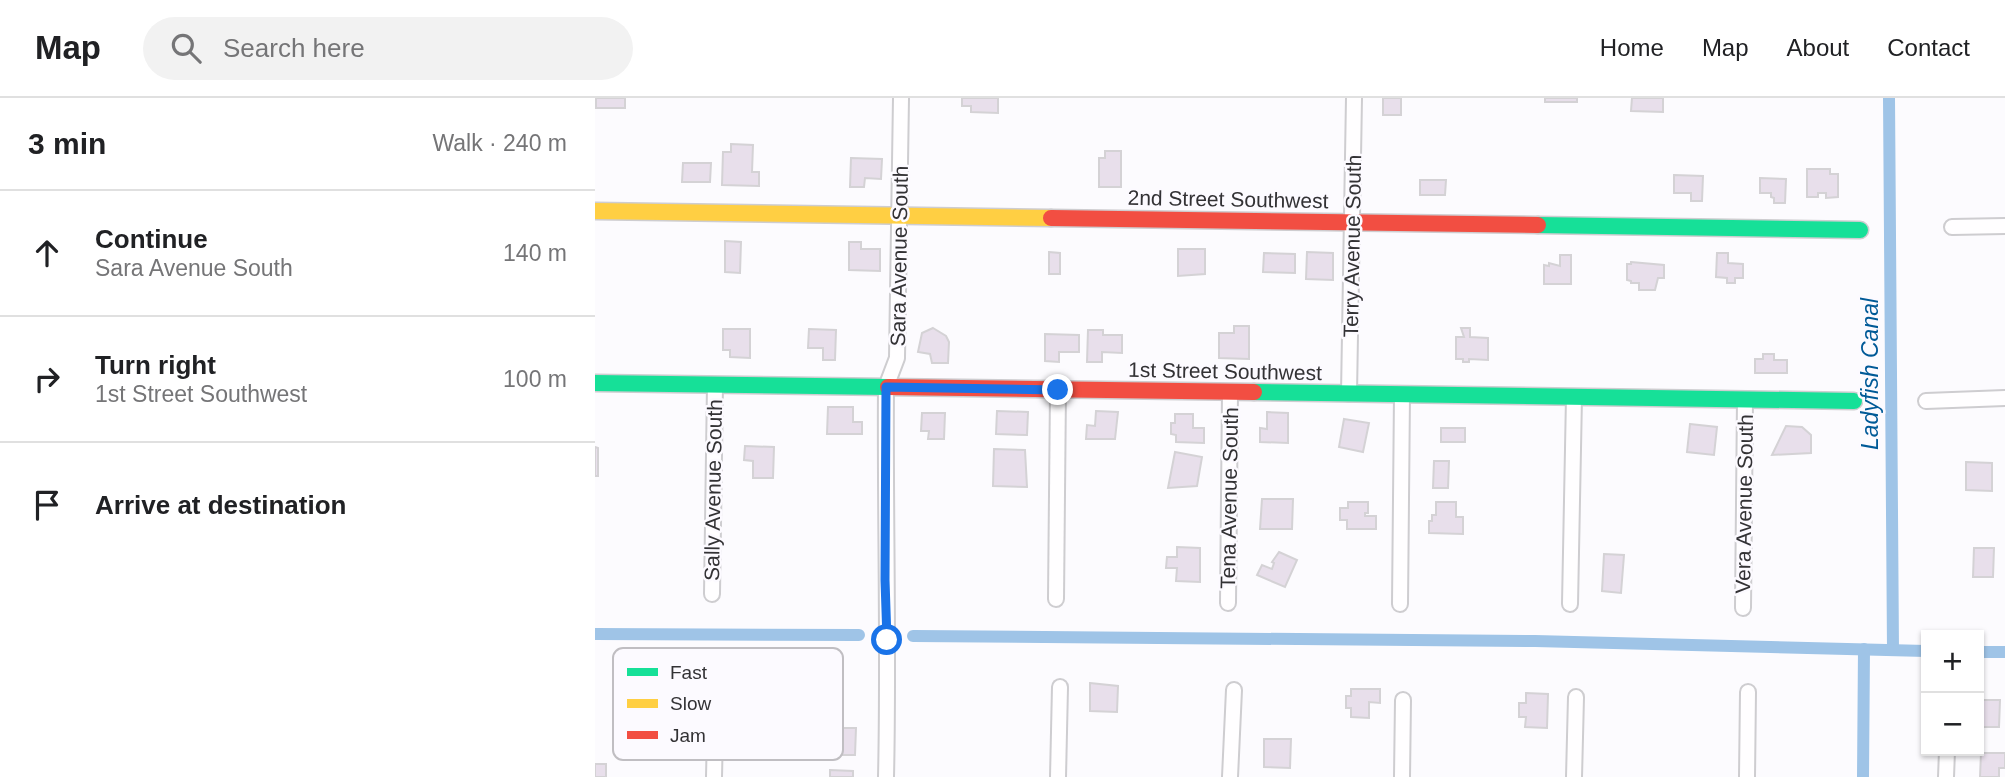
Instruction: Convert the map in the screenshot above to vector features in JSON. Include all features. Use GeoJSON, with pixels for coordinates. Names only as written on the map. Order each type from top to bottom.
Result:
{"type":"FeatureCollection","features":[{"type":"Feature","properties":{"kind":"street","name":"Sara Avenue South"},"geometry":{"type":"LineString","coordinates":[[886,777],[886,387],[897,358],[901,98]]}},
{"type":"Feature","properties":{"kind":"street","name":"Terry Avenue South"},"geometry":{"type":"LineString","coordinates":[[1349,394],[1354,98]]}},
{"type":"Feature","properties":{"kind":"street","name":"2nd Street Southwest"},"geometry":{"type":"LineString","coordinates":[[595,211],[1860,230]]}},
{"type":"Feature","properties":{"kind":"street"},"geometry":{"type":"LineString","coordinates":[[1952,227],[2005,226]]}},
{"type":"Feature","properties":{"kind":"street","name":"1st Street Southwest"},"geometry":{"type":"LineString","coordinates":[[595,383],[1854,401]]}},
{"type":"Feature","properties":{"kind":"street","name":"Sally Avenue South"},"geometry":{"type":"LineString","coordinates":[[712,594],[715,385]]}},
{"type":"Feature","properties":{"kind":"street"},"geometry":{"type":"LineString","coordinates":[[1056,599],[1058,390]]}},
{"type":"Feature","properties":{"kind":"street","name":"Tena Avenue South"},"geometry":{"type":"LineString","coordinates":[[1228,603],[1230,393]]}},
{"type":"Feature","properties":{"kind":"street"},"geometry":{"type":"LineString","coordinates":[[1400,604],[1402,395]]}},
{"type":"Feature","properties":{"kind":"street"},"geometry":{"type":"LineString","coordinates":[[1570,604],[1574,397]]}},
{"type":"Feature","properties":{"kind":"street"},"geometry":{"type":"LineString","coordinates":[[1926,401],[2005,398]]}},
{"type":"Feature","properties":{"kind":"street","name":"Vera Avenue South"},"geometry":{"type":"LineString","coordinates":[[1743,608],[1745,400]]}},
{"type":"Feature","properties":{"kind":"street"},"geometry":{"type":"LineString","coordinates":[[1058,777],[1060,687]]}},
{"type":"Feature","properties":{"kind":"street"},"geometry":{"type":"LineString","coordinates":[[1230,777],[1234,690]]}},
{"type":"Feature","properties":{"kind":"street"},"geometry":{"type":"LineString","coordinates":[[1747,777],[1748,692]]}},
{"type":"Feature","properties":{"kind":"street"},"geometry":{"type":"LineString","coordinates":[[1574,777],[1576,697]]}},
{"type":"Feature","properties":{"kind":"street"},"geometry":{"type":"LineString","coordinates":[[1402,777],[1403,700]]}},
{"type":"Feature","properties":{"kind":"street"},"geometry":{"type":"LineString","coordinates":[[1946,777],[1947,756]]}},
{"type":"Feature","properties":{"kind":"building"},"geometry":{"type":"Polygon","coordinates":[[[596,98],[625,98],[625,108],[596,108],[596,98]]]}},
{"type":"Feature","properties":{"kind":"building"},"geometry":{"type":"Polygon","coordinates":[[[962,98],[998,98],[998,113],[971,112],[971,106],[962,106],[962,98]]]}},
{"type":"Feature","properties":{"kind":"building"},"geometry":{"type":"Polygon","coordinates":[[[1383,98],[1401,98],[1401,115],[1383,115],[1383,98]]]}},
{"type":"Feature","properties":{"kind":"building"},"geometry":{"type":"Polygon","coordinates":[[[1545,98],[1577,98],[1577,102],[1545,102],[1545,98]]]}},
{"type":"Feature","properties":{"kind":"building"},"geometry":{"type":"Polygon","coordinates":[[[1632,98],[1663,98],[1663,112],[1631,111],[1632,98]]]}},
{"type":"Feature","properties":{"kind":"building"},"geometry":{"type":"Polygon","coordinates":[[[731,144],[753,145],[752,172],[759,172],[759,186],[722,185],[723,152],[731,152],[731,144]]]}},
{"type":"Feature","properties":{"kind":"building"},"geometry":{"type":"Polygon","coordinates":[[[1105,151],[1121,151],[1121,187],[1099,187],[1099,158],[1105,158],[1105,151]]]}},
{"type":"Feature","properties":{"kind":"building"},"geometry":{"type":"Polygon","coordinates":[[[851,158],[882,159],[881,179],[865,178],[864,187],[850,187],[851,158]]]}},
{"type":"Feature","properties":{"kind":"building"},"geometry":{"type":"Polygon","coordinates":[[[683,163],[711,163],[710,182],[682,182],[683,163]]]}},
{"type":"Feature","properties":{"kind":"building"},"geometry":{"type":"Polygon","coordinates":[[[1807,169],[1830,169],[1830,174],[1838,174],[1838,197],[1826,198],[1826,193],[1818,193],[1818,197],[1807,197],[1807,169]]]}},
{"type":"Feature","properties":{"kind":"building"},"geometry":{"type":"Polygon","coordinates":[[[1674,175],[1703,176],[1702,201],[1691,201],[1691,193],[1674,193],[1674,175]]]}},
{"type":"Feature","properties":{"kind":"building"},"geometry":{"type":"Polygon","coordinates":[[[1760,178],[1786,179],[1785,203],[1774,203],[1771,193],[1760,193],[1760,178]]]}},
{"type":"Feature","properties":{"kind":"building"},"geometry":{"type":"Polygon","coordinates":[[[1420,180],[1446,180],[1445,195],[1420,195],[1420,180]]]}},
{"type":"Feature","properties":{"kind":"building"},"geometry":{"type":"Polygon","coordinates":[[[725,241],[741,242],[740,273],[725,272],[725,241]]]}},
{"type":"Feature","properties":{"kind":"building"},"geometry":{"type":"Polygon","coordinates":[[[849,242],[861,242],[861,249],[880,249],[880,271],[849,270],[849,242]]]}},
{"type":"Feature","properties":{"kind":"building"},"geometry":{"type":"Polygon","coordinates":[[[1178,249],[1205,249],[1205,274],[1178,276],[1178,249]]]}},
{"type":"Feature","properties":{"kind":"building"},"geometry":{"type":"Polygon","coordinates":[[[1049,252],[1060,253],[1060,274],[1049,274],[1049,252]]]}},
{"type":"Feature","properties":{"kind":"building"},"geometry":{"type":"Polygon","coordinates":[[[1307,252],[1333,253],[1333,280],[1306,279],[1307,252]]]}},
{"type":"Feature","properties":{"kind":"building"},"geometry":{"type":"Polygon","coordinates":[[[1264,253],[1295,254],[1295,273],[1263,272],[1264,253]]]}},
{"type":"Feature","properties":{"kind":"building"},"geometry":{"type":"Polygon","coordinates":[[[1717,253],[1728,253],[1728,263],[1743,264],[1743,278],[1735,278],[1735,283],[1727,283],[1727,278],[1716,277],[1717,253]]]}},
{"type":"Feature","properties":{"kind":"building"},"geometry":{"type":"Polygon","coordinates":[[[1560,255],[1571,255],[1571,284],[1544,284],[1544,265],[1549,266],[1549,263],[1560,266],[1560,255]]]}},
{"type":"Feature","properties":{"kind":"building"},"geometry":{"type":"Polygon","coordinates":[[[1631,262],[1664,265],[1664,278],[1658,278],[1655,290],[1639,290],[1639,283],[1627,280],[1627,264],[1631,262]]]}},
{"type":"Feature","properties":{"kind":"building"},"geometry":{"type":"Polygon","coordinates":[[[1234,326],[1249,326],[1249,359],[1219,358],[1219,333],[1234,333],[1234,326]]]}},
{"type":"Feature","properties":{"kind":"building"},"geometry":{"type":"Polygon","coordinates":[[[933,328],[946,336],[949,342],[948,363],[932,363],[930,354],[918,352],[922,333],[933,328]]]}},
{"type":"Feature","properties":{"kind":"building"},"geometry":{"type":"Polygon","coordinates":[[[1461,328],[1470,328],[1470,337],[1488,338],[1488,360],[1469,359],[1469,362],[1463,362],[1463,359],[1456,359],[1456,337],[1464,337],[1461,328]]]}},
{"type":"Feature","properties":{"kind":"building"},"geometry":{"type":"Polygon","coordinates":[[[723,329],[750,329],[750,358],[730,357],[730,350],[723,350],[723,329]]]}},
{"type":"Feature","properties":{"kind":"building"},"geometry":{"type":"Polygon","coordinates":[[[809,329],[836,330],[835,360],[823,360],[823,348],[808,348],[809,329]]]}},
{"type":"Feature","properties":{"kind":"building"},"geometry":{"type":"Polygon","coordinates":[[[1088,330],[1103,330],[1103,335],[1122,335],[1122,353],[1102,352],[1102,362],[1087,362],[1088,330]]]}},
{"type":"Feature","properties":{"kind":"building"},"geometry":{"type":"Polygon","coordinates":[[[1045,334],[1079,335],[1079,352],[1059,352],[1059,362],[1045,361],[1045,334]]]}},
{"type":"Feature","properties":{"kind":"building"},"geometry":{"type":"Polygon","coordinates":[[[1763,354],[1774,354],[1774,360],[1787,360],[1787,373],[1755,373],[1755,359],[1763,359],[1763,354]]]}},
{"type":"Feature","properties":{"kind":"building"},"geometry":{"type":"Polygon","coordinates":[[[828,407],[853,407],[853,422],[862,422],[862,434],[827,434],[828,407]]]}},
{"type":"Feature","properties":{"kind":"building"},"geometry":{"type":"Polygon","coordinates":[[[997,411],[1028,412],[1027,435],[996,434],[997,411]]]}},
{"type":"Feature","properties":{"kind":"building"},"geometry":{"type":"Polygon","coordinates":[[[1096,411],[1118,412],[1115,439],[1086,439],[1087,425],[1095,426],[1096,411]]]}},
{"type":"Feature","properties":{"kind":"building"},"geometry":{"type":"Polygon","coordinates":[[[1267,412],[1288,413],[1288,443],[1260,442],[1260,428],[1267,429],[1267,412]]]}},
{"type":"Feature","properties":{"kind":"building"},"geometry":{"type":"Polygon","coordinates":[[[922,413],[945,413],[944,439],[928,439],[929,431],[921,431],[922,413]]]}},
{"type":"Feature","properties":{"kind":"building"},"geometry":{"type":"Polygon","coordinates":[[[1175,414],[1193,414],[1193,428],[1204,428],[1204,443],[1176,442],[1176,435],[1171,434],[1171,423],[1175,423],[1175,414]]]}},
{"type":"Feature","properties":{"kind":"building"},"geometry":{"type":"Polygon","coordinates":[[[1344,419],[1369,423],[1363,452],[1339,447],[1344,419]]]}},
{"type":"Feature","properties":{"kind":"building"},"geometry":{"type":"Polygon","coordinates":[[[1690,424],[1717,427],[1714,455],[1687,452],[1690,424]]]}},
{"type":"Feature","properties":{"kind":"building"},"geometry":{"type":"Polygon","coordinates":[[[1786,426],[1802,427],[1811,435],[1811,453],[1772,455],[1786,426]]]}},
{"type":"Feature","properties":{"kind":"building"},"geometry":{"type":"Polygon","coordinates":[[[1441,428],[1465,428],[1465,442],[1441,442],[1441,428]]]}},
{"type":"Feature","properties":{"kind":"building"},"geometry":{"type":"Polygon","coordinates":[[[745,446],[774,447],[773,478],[753,478],[753,461],[744,460],[745,446]]]}},
{"type":"Feature","properties":{"kind":"building"},"geometry":{"type":"Polygon","coordinates":[[[595,447],[598,448],[598,476],[595,476],[595,447]]]}},
{"type":"Feature","properties":{"kind":"building"},"geometry":{"type":"Polygon","coordinates":[[[994,449],[1025,450],[1027,487],[993,486],[994,449]]]}},
{"type":"Feature","properties":{"kind":"building"},"geometry":{"type":"Polygon","coordinates":[[[1175,452],[1202,457],[1197,486],[1168,488],[1175,452]]]}},
{"type":"Feature","properties":{"kind":"building"},"geometry":{"type":"Polygon","coordinates":[[[1434,461],[1449,461],[1448,488],[1433,488],[1434,461]]]}},
{"type":"Feature","properties":{"kind":"building"},"geometry":{"type":"Polygon","coordinates":[[[1966,462],[1992,463],[1992,491],[1966,490],[1966,462]]]}},
{"type":"Feature","properties":{"kind":"building"},"geometry":{"type":"Polygon","coordinates":[[[1262,499],[1293,499],[1292,529],[1260,529],[1262,499]]]}},
{"type":"Feature","properties":{"kind":"building"},"geometry":{"type":"Polygon","coordinates":[[[1348,502],[1368,502],[1368,513],[1365,513],[1365,516],[1376,516],[1376,529],[1347,529],[1347,520],[1340,520],[1340,508],[1348,508],[1348,502]]]}},
{"type":"Feature","properties":{"kind":"building"},"geometry":{"type":"Polygon","coordinates":[[[1436,502],[1456,502],[1456,517],[1463,517],[1463,534],[1429,533],[1429,521],[1432,521],[1432,515],[1436,515],[1436,502]]]}},
{"type":"Feature","properties":{"kind":"building"},"geometry":{"type":"Polygon","coordinates":[[[1177,547],[1200,548],[1200,582],[1176,581],[1177,568],[1166,568],[1167,557],[1177,557],[1177,547]]]}},
{"type":"Feature","properties":{"kind":"building"},"geometry":{"type":"Polygon","coordinates":[[[1974,548],[1994,548],[1993,577],[1973,577],[1974,548]]]}},
{"type":"Feature","properties":{"kind":"building"},"geometry":{"type":"Polygon","coordinates":[[[1279,552],[1297,560],[1285,587],[1257,575],[1262,565],[1272,569],[1272,562],[1279,552]]]}},
{"type":"Feature","properties":{"kind":"building"},"geometry":{"type":"Polygon","coordinates":[[[1604,554],[1624,555],[1621,593],[1602,591],[1604,554]]]}},
{"type":"Feature","properties":{"kind":"building"},"geometry":{"type":"Polygon","coordinates":[[[1090,683],[1118,686],[1117,712],[1090,711],[1090,683]]]}},
{"type":"Feature","properties":{"kind":"building"},"geometry":{"type":"Polygon","coordinates":[[[1351,689],[1380,689],[1380,703],[1369,702],[1369,718],[1351,717],[1351,708],[1346,708],[1346,696],[1351,696],[1351,689]]]}},
{"type":"Feature","properties":{"kind":"building"},"geometry":{"type":"Polygon","coordinates":[[[1526,693],[1548,694],[1547,728],[1525,727],[1526,717],[1519,717],[1519,703],[1526,703],[1526,693]]]}},
{"type":"Feature","properties":{"kind":"building"},"geometry":{"type":"Polygon","coordinates":[[[1984,700],[2000,700],[1999,727],[1984,727],[1984,700]]]}},
{"type":"Feature","properties":{"kind":"building"},"geometry":{"type":"Polygon","coordinates":[[[843,728],[856,728],[855,755],[843,755],[843,728]]]}},
{"type":"Feature","properties":{"kind":"building"},"geometry":{"type":"Polygon","coordinates":[[[1264,739],[1291,739],[1290,768],[1264,767],[1264,739]]]}},
{"type":"Feature","properties":{"kind":"building"},"geometry":{"type":"Polygon","coordinates":[[[1984,753],[2005,753],[2005,768],[1999,768],[1999,777],[1980,777],[1981,756],[1984,756],[1984,753]]]}},
{"type":"Feature","properties":{"kind":"building"},"geometry":{"type":"Polygon","coordinates":[[[595,764],[606,764],[606,777],[595,777],[595,764]]]}},
{"type":"Feature","properties":{"kind":"building"},"geometry":{"type":"Polygon","coordinates":[[[830,770],[853,771],[853,777],[830,777],[830,770]]]}},
{"type":"Feature","properties":{"kind":"waterway","name":"Ladyfish Canal"},"geometry":{"type":"LineString","coordinates":[[1889,98],[1893,650]]}},
{"type":"Feature","properties":{"kind":"waterway"},"geometry":{"type":"LineString","coordinates":[[595,634],[859,635]]}},
{"type":"Feature","properties":{"kind":"waterway"},"geometry":{"type":"LineString","coordinates":[[913,636],[1535,641],[1921,651]]}},
{"type":"Feature","properties":{"kind":"waterway","name":"Ladyfish Canal"},"geometry":{"type":"LineString","coordinates":[[1863,777],[1864,649]]}},
{"type":"Feature","properties":{"kind":"waterway"},"geometry":{"type":"LineString","coordinates":[[1984,652],[2005,652]]}},
{"type":"Feature","properties":{"kind":"traffic: fast"},"geometry":{"type":"LineString","coordinates":[[1538,225],[1860,230]]}},
{"type":"Feature","properties":{"kind":"traffic: fast"},"geometry":{"type":"LineString","coordinates":[[595,383],[888,387]]}},
{"type":"Feature","properties":{"kind":"traffic: fast"},"geometry":{"type":"LineString","coordinates":[[1254,392],[1854,401]]}},
{"type":"Feature","properties":{"kind":"traffic: slow"},"geometry":{"type":"LineString","coordinates":[[595,211],[1051,218]]}},
{"type":"Feature","properties":{"kind":"traffic: jam"},"geometry":{"type":"LineString","coordinates":[[1051,218],[1538,225]]}},
{"type":"Feature","properties":{"kind":"traffic: jam"},"geometry":{"type":"LineString","coordinates":[[888,387],[1254,392]]}},
{"type":"Feature","properties":{"kind":"route"},"geometry":{"type":"LineString","coordinates":[[887,640],[886,387],[1058,390]]}}]}
